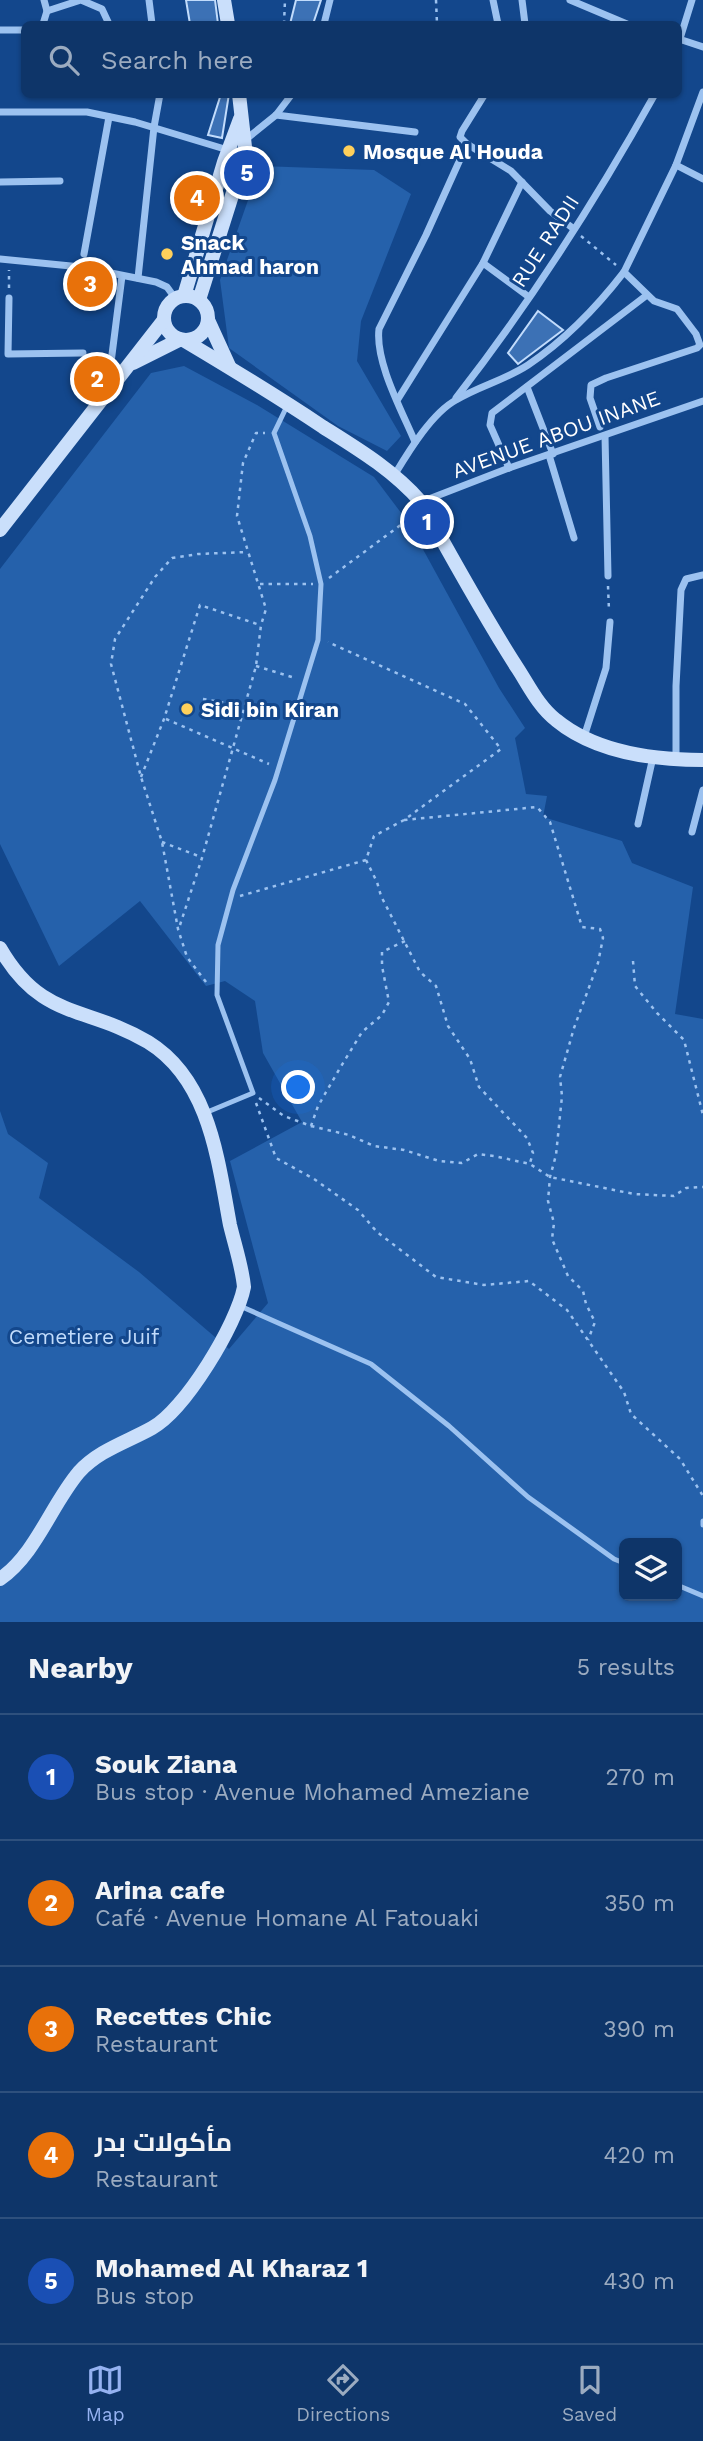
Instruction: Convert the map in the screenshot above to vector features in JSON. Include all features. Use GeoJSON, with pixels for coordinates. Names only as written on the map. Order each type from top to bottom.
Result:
{"type":"FeatureCollection","features":[{"type":"Feature","properties":{"kind":"street"},"geometry":{"type":"LineString","coordinates":[[44,0],[47,11],[44,21]]}},
{"type":"Feature","properties":{"kind":"street"},"geometry":{"type":"LineString","coordinates":[[47,11],[81,0],[102,9],[108,21]]}},
{"type":"Feature","properties":{"kind":"street"},"geometry":{"type":"LineString","coordinates":[[149,0],[152,21]]}},
{"type":"Feature","properties":{"kind":"street"},"geometry":{"type":"LineString","coordinates":[[224,0],[228,21]]}},
{"type":"Feature","properties":{"kind":"street"},"geometry":{"type":"LineString","coordinates":[[325,21],[330,0]]}},
{"type":"Feature","properties":{"kind":"street"},"geometry":{"type":"LineString","coordinates":[[493,0],[497,21]]}},
{"type":"Feature","properties":{"kind":"street"},"geometry":{"type":"LineString","coordinates":[[522,0],[525,21]]}},
{"type":"Feature","properties":{"kind":"street"},"geometry":{"type":"LineString","coordinates":[[570,0],[620,21]]}},
{"type":"Feature","properties":{"kind":"street"},"geometry":{"type":"LineString","coordinates":[[682,32],[692,0]]}},
{"type":"Feature","properties":{"kind":"street"},"geometry":{"type":"LineString","coordinates":[[0,30],[21,30]]}},
{"type":"Feature","properties":{"kind":"street"},"geometry":{"type":"LineString","coordinates":[[682,42],[703,47]]}},
{"type":"Feature","properties":{"kind":"street"},"geometry":{"type":"LineString","coordinates":[[454,401],[530,364],[593,309],[624,272],[676,165],[703,92]]}},
{"type":"Feature","properties":{"kind":"street"},"geometry":{"type":"LineString","coordinates":[[138,278],[159,98]]}},
{"type":"Feature","properties":{"kind":"street"},"geometry":{"type":"LineString","coordinates":[[0,530],[163,321],[166,308],[179,297],[235,142],[241,118],[239,98]]}},
{"type":"Feature","properties":{"kind":"street"},"geometry":{"type":"LineString","coordinates":[[0,112],[66,111],[235,142],[276,115],[289,98]]}},
{"type":"Feature","properties":{"kind":"street"},"geometry":{"type":"LineString","coordinates":[[483,98],[460,137],[501,164],[550,211],[574,229]]}},
{"type":"Feature","properties":{"kind":"street","name":"RUE RADII"},"geometry":{"type":"LineString","coordinates":[[395,474],[415,442],[454,401],[496,347],[612,172],[652,98]]}},
{"type":"Feature","properties":{"kind":"street"},"geometry":{"type":"LineString","coordinates":[[276,115],[415,132]]}},
{"type":"Feature","properties":{"kind":"street"},"geometry":{"type":"LineString","coordinates":[[84,254],[109,117]]}},
{"type":"Feature","properties":{"kind":"street"},"geometry":{"type":"LineString","coordinates":[[199,300],[241,167],[235,142]]}},
{"type":"Feature","properties":{"kind":"street"},"geometry":{"type":"LineString","coordinates":[[415,442],[378,349],[379,330],[467,144]]}},
{"type":"Feature","properties":{"kind":"street"},"geometry":{"type":"LineString","coordinates":[[676,165],[703,179]]}},
{"type":"Feature","properties":{"kind":"street"},"geometry":{"type":"LineString","coordinates":[[0,182],[60,181]]}},
{"type":"Feature","properties":{"kind":"street"},"geometry":{"type":"LineString","coordinates":[[398,399],[483,263],[522,183]]}},
{"type":"Feature","properties":{"kind":"street"},"geometry":{"type":"LineString","coordinates":[[0,259],[81,267],[138,278],[163,284],[179,297],[199,300],[204,305],[229,367]]}},
{"type":"Feature","properties":{"kind":"street"},"geometry":{"type":"LineString","coordinates":[[483,263],[529,297]]}},
{"type":"Feature","properties":{"kind":"street"},"geometry":{"type":"LineString","coordinates":[[600,427],[590,398],[591,386],[606,378],[700,345],[696,334],[677,309],[659,303],[624,272]]}},
{"type":"Feature","properties":{"kind":"street"},"geometry":{"type":"LineString","coordinates":[[106,396],[122,276]]}},
{"type":"Feature","properties":{"kind":"street"},"geometry":{"type":"LineString","coordinates":[[509,468],[489,421],[492,413],[648,295]]}},
{"type":"Feature","properties":{"kind":"street"},"geometry":{"type":"LineString","coordinates":[[9,298],[8,354],[83,353]]}},
{"type":"Feature","properties":{"kind":"street"},"geometry":{"type":"LineString","coordinates":[[129,365],[182,341],[194,339],[201,334],[208,320]]}},
{"type":"Feature","properties":{"kind":"street"},"geometry":{"type":"LineString","coordinates":[[163,321],[166,329],[182,341],[229,367],[395,474],[425,508],[493,631],[540,704],[554,719],[584,737],[621,751],[676,760],[703,760]]}},
{"type":"Feature","properties":{"kind":"street"},"geometry":{"type":"LineString","coordinates":[[527,387],[551,455],[574,538]]}},
{"type":"Feature","properties":{"kind":"street","name":"AVENUE ABOU INANE"},"geometry":{"type":"LineString","coordinates":[[425,508],[509,468],[703,401]]}},
{"type":"Feature","properties":{"kind":"street"},"geometry":{"type":"LineString","coordinates":[[605,436],[608,576]]}},
{"type":"Feature","properties":{"kind":"street"},"geometry":{"type":"LineString","coordinates":[[676,760],[676,686],[681,590],[686,579],[703,575]]}},
{"type":"Feature","properties":{"kind":"street"},"geometry":{"type":"LineString","coordinates":[[584,737],[606,668],[610,622]]}},
{"type":"Feature","properties":{"kind":"street"},"geometry":{"type":"LineString","coordinates":[[638,824],[653,757]]}},
{"type":"Feature","properties":{"kind":"street"},"geometry":{"type":"LineString","coordinates":[[692,832],[703,790]]}},
{"type":"Feature","properties":{"kind":"street"},"geometry":{"type":"LineString","coordinates":[[0,948],[23,982],[47,1000],[129,1033],[165,1054],[191,1086],[205,1113],[244,1287],[240,1306],[192,1388],[174,1412],[152,1428],[106,1451],[81,1470],[17,1564],[0,1579]]}},
{"type":"Feature","properties":{"kind":"lane"},"geometry":{"type":"LineString","coordinates":[[205,1113],[253,1094],[217,995],[218,945],[230,899],[278,768],[318,637],[321,583],[310,536],[274,433],[288,404]]}},
{"type":"Feature","properties":{"kind":"lane"},"geometry":{"type":"LineString","coordinates":[[240,1306],[371,1364],[449,1426],[528,1497],[619,1561]]}},
{"type":"Feature","properties":{"kind":"lane"},"geometry":{"type":"LineString","coordinates":[[682,1588],[703,1596]]}},
{"type":"Feature","properties":{"kind":"path"},"geometry":{"type":"LineString","coordinates":[[284,21],[285,0]]}},
{"type":"Feature","properties":{"kind":"path"},"geometry":{"type":"LineString","coordinates":[[436,0],[437,21]]}},
{"type":"Feature","properties":{"kind":"path"},"geometry":{"type":"LineString","coordinates":[[574,229],[624,272]]}},
{"type":"Feature","properties":{"kind":"path"},"geometry":{"type":"LineString","coordinates":[[9,260],[9,298]]}},
{"type":"Feature","properties":{"kind":"path"},"geometry":{"type":"LineString","coordinates":[[178,929],[202,858],[256,666],[261,625],[266,609],[236,516],[243,463],[256,433],[274,433]]}},
{"type":"Feature","properties":{"kind":"path"},"geometry":{"type":"LineString","coordinates":[[260,584],[321,583],[425,508]]}},
{"type":"Feature","properties":{"kind":"path"},"geometry":{"type":"LineString","coordinates":[[217,995],[187,957],[178,929],[162,842],[141,777],[111,664],[115,639],[155,577],[172,558],[247,552]]}},
{"type":"Feature","properties":{"kind":"path"},"geometry":{"type":"LineString","coordinates":[[608,576],[610,622]]}},
{"type":"Feature","properties":{"kind":"path"},"geometry":{"type":"LineString","coordinates":[[141,777],[164,719],[200,605],[261,625]]}},
{"type":"Feature","properties":{"kind":"path"},"geometry":{"type":"LineString","coordinates":[[318,637],[465,704],[501,749],[404,820],[374,836],[366,860],[381,896],[421,972],[436,986],[449,1026],[470,1059],[479,1087],[527,1138],[533,1153],[530,1164]]}},
{"type":"Feature","properties":{"kind":"path"},"geometry":{"type":"LineString","coordinates":[[256,666],[305,681]]}},
{"type":"Feature","properties":{"kind":"path"},"geometry":{"type":"LineString","coordinates":[[203,699],[245,706]]}},
{"type":"Feature","properties":{"kind":"path"},"geometry":{"type":"LineString","coordinates":[[164,719],[278,768]]}},
{"type":"Feature","properties":{"kind":"path"},"geometry":{"type":"LineString","coordinates":[[404,820],[537,807],[550,822],[582,927],[600,929],[603,938],[598,962],[560,1077],[562,1096],[548,1201],[554,1223],[552,1240],[568,1276],[583,1291],[586,1304],[596,1322],[588,1340]]}},
{"type":"Feature","properties":{"kind":"path"},"geometry":{"type":"LineString","coordinates":[[162,842],[202,858]]}},
{"type":"Feature","properties":{"kind":"path"},"geometry":{"type":"LineString","coordinates":[[230,899],[366,860]]}},
{"type":"Feature","properties":{"kind":"path"},"geometry":{"type":"LineString","coordinates":[[311,1126],[318,1106],[362,1032],[382,1016],[389,1002],[382,966],[383,952],[405,941]]}},
{"type":"Feature","properties":{"kind":"path"},"geometry":{"type":"LineString","coordinates":[[633,961],[635,986],[684,1040],[703,1115]]}},
{"type":"Feature","properties":{"kind":"path"},"geometry":{"type":"LineString","coordinates":[[253,1094],[284,1116],[311,1126],[349,1135],[374,1146],[404,1150],[439,1161],[462,1163],[478,1154],[530,1164],[550,1177],[634,1194],[674,1196],[687,1188],[703,1187]]}},
{"type":"Feature","properties":{"kind":"path"},"geometry":{"type":"LineString","coordinates":[[253,1094],[276,1158],[314,1179],[358,1210],[377,1232],[436,1277],[484,1285],[529,1281],[567,1310],[624,1392],[631,1414],[680,1459],[703,1495]]}},
{"type":"Feature","properties":{"kind":"green space"},"geometry":{"type":"Polygon","coordinates":[[[260,166],[374,170],[411,194],[361,321],[357,361],[401,436],[387,451],[338,426],[229,348],[220,280],[260,166]]]}},
{"type":"Feature","properties":{"kind":"green space","name":"Cemetiere Juif"},"geometry":{"type":"Polygon","coordinates":[[[184,366],[257,405],[374,477],[408,522],[499,688],[525,728],[515,738],[526,794],[547,796],[543,817],[622,841],[632,863],[693,887],[675,1014],[703,1019],[703,1622],[0,1622],[0,1111],[8,1134],[48,1163],[39,1198],[139,1272],[229,1349],[268,1303],[230,1161],[302,1122],[263,1053],[255,1001],[225,981],[206,986],[140,901],[59,966],[0,844],[0,569],[151,373],[184,366]]]}},
{"type":"Feature","properties":{"kind":"building"},"geometry":{"type":"Polygon","coordinates":[[[186,0],[215,0],[218,21],[190,21],[186,0]]]}},
{"type":"Feature","properties":{"kind":"building"},"geometry":{"type":"Polygon","coordinates":[[[296,0],[321,0],[314,21],[291,21],[296,0]]]}},
{"type":"Feature","properties":{"kind":"building"},"geometry":{"type":"Polygon","coordinates":[[[220,98],[228,98],[222,138],[208,135],[220,98]]]}},
{"type":"Feature","properties":{"kind":"building"},"geometry":{"type":"Polygon","coordinates":[[[538,311],[563,330],[518,364],[508,353],[538,311]]]}},
{"type":"Feature","properties":{"kind":"place","name":"Mosque Al Houda"},"geometry":{"type":"Point","coordinates":[349,151]}},
{"type":"Feature","properties":{"kind":"place","name":"Mohamed Al Kharaz 1"},"geometry":{"type":"Point","coordinates":[247,173]}},
{"type":"Feature","properties":{"kind":"place","name":"مأكولات بدر"},"geometry":{"type":"Point","coordinates":[197,198]}},
{"type":"Feature","properties":{"kind":"place","name":"Snack Ahmad haron"},"geometry":{"type":"Point","coordinates":[167,254]}},
{"type":"Feature","properties":{"kind":"place","name":"Recettes Chic"},"geometry":{"type":"Point","coordinates":[90,284]}},
{"type":"Feature","properties":{"kind":"place","name":"Arina cafe"},"geometry":{"type":"Point","coordinates":[97,379]}},
{"type":"Feature","properties":{"kind":"place","name":"Souk Ziana"},"geometry":{"type":"Point","coordinates":[427,522]}},
{"type":"Feature","properties":{"kind":"place","name":"Sidi bin Kiran"},"geometry":{"type":"Point","coordinates":[187,709]}}]}
